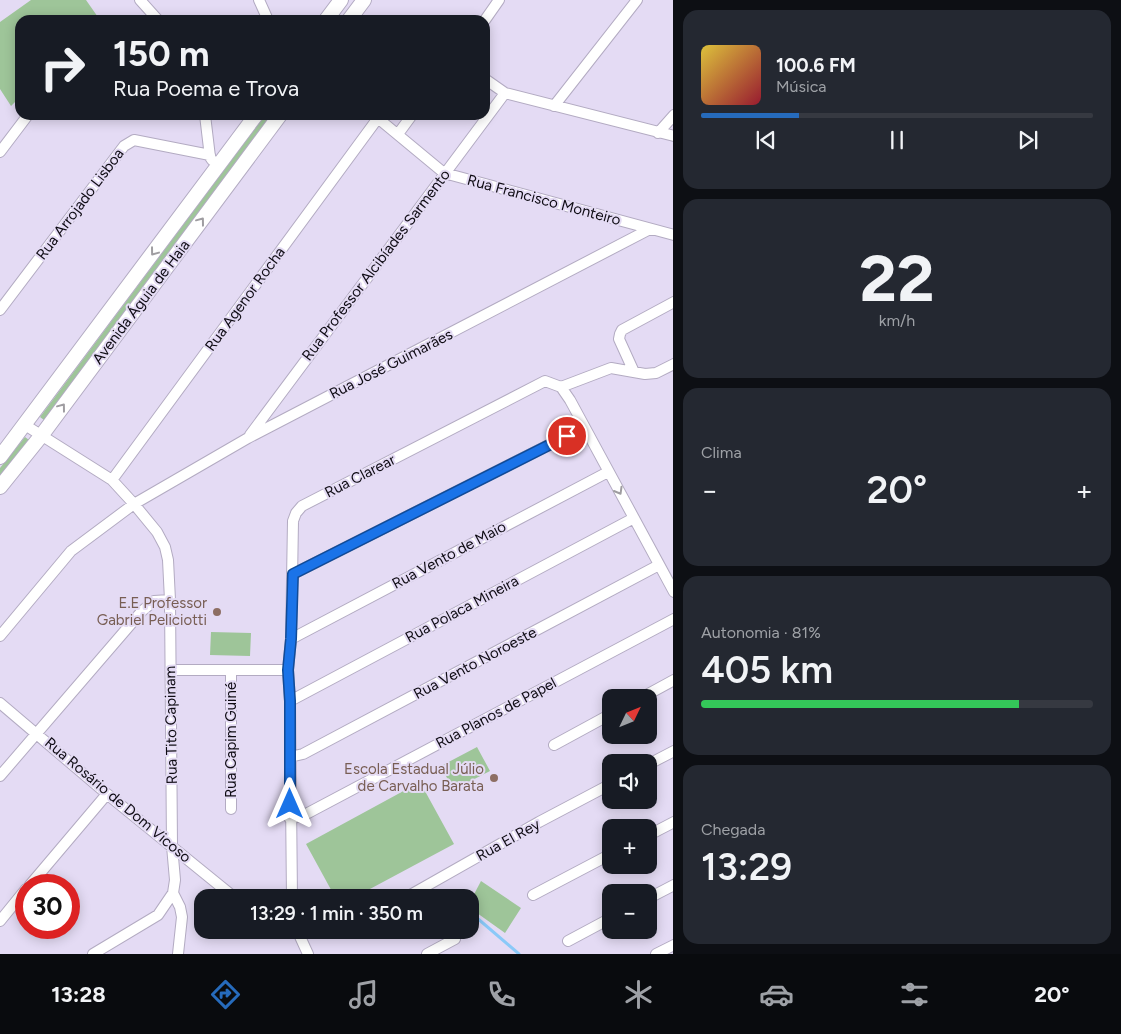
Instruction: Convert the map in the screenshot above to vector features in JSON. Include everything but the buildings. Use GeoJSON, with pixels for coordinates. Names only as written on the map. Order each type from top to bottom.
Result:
{"type":"FeatureCollection","features":[{"type":"Feature","properties":{"kind":"main road"},"geometry":{"type":"LineString","coordinates":[[330,15],[341,0]]}},
{"type":"Feature","properties":{"kind":"main road"},"geometry":{"type":"LineString","coordinates":[[353,15],[364,0]]}},
{"type":"Feature","properties":{"kind":"main road","name":"Avenida Águia de Haia"},"geometry":{"type":"LineString","coordinates":[[0,457],[252,120]]}},
{"type":"Feature","properties":{"kind":"main road","name":"Avenida Águia de Haia"},"geometry":{"type":"LineString","coordinates":[[0,487],[41,436],[276,120]]}},
{"type":"Feature","properties":{"kind":"street"},"geometry":{"type":"LineString","coordinates":[[140,0],[154,15]]}},
{"type":"Feature","properties":{"kind":"street"},"geometry":{"type":"LineString","coordinates":[[259,0],[266,15]]}},
{"type":"Feature","properties":{"kind":"street"},"geometry":{"type":"LineString","coordinates":[[488,15],[499,0]]}},
{"type":"Feature","properties":{"kind":"street"},"geometry":{"type":"LineString","coordinates":[[554,106],[637,0]]}},
{"type":"Feature","properties":{"kind":"street"},"geometry":{"type":"LineString","coordinates":[[490,82],[505,93],[673,136]]}},
{"type":"Feature","properties":{"kind":"street","name":"Rua Professor Alcibíades Sarmento"},"geometry":{"type":"LineString","coordinates":[[490,113],[505,93]]}},
{"type":"Feature","properties":{"kind":"street"},"geometry":{"type":"LineString","coordinates":[[658,133],[673,116]]}},
{"type":"Feature","properties":{"kind":"street"},"geometry":{"type":"LineString","coordinates":[[0,152],[24,120]]}},
{"type":"Feature","properties":{"kind":"street"},"geometry":{"type":"LineString","coordinates":[[206,120],[210,157],[217,167]]}},
{"type":"Feature","properties":{"kind":"street","name":"Rua Agenor Rocha"},"geometry":{"type":"LineString","coordinates":[[112,480],[373,120]]}},
{"type":"Feature","properties":{"kind":"street","name":"Rua Francisco Monteiro"},"geometry":{"type":"LineString","coordinates":[[381,120],[444,173],[673,235]]}},
{"type":"Feature","properties":{"kind":"street"},"geometry":{"type":"LineString","coordinates":[[398,134],[408,120]]}},
{"type":"Feature","properties":{"kind":"street","name":"Rua Professor Alcibíades Sarmento"},"geometry":{"type":"LineString","coordinates":[[248,438],[484,120]]}},
{"type":"Feature","properties":{"kind":"street","name":"Rua Arrojado Lisboa"},"geometry":{"type":"LineString","coordinates":[[0,310],[128,142],[134,140],[210,155]]}},
{"type":"Feature","properties":{"kind":"street","name":"Rua José Guimarães"},"geometry":{"type":"LineString","coordinates":[[0,636],[71,551],[134,504],[248,438],[650,228]]}},
{"type":"Feature","properties":{"kind":"street"},"geometry":{"type":"LineString","coordinates":[[634,372],[619,339],[622,330],[673,303]]}},
{"type":"Feature","properties":{"kind":"street"},"geometry":{"type":"LineString","coordinates":[[673,364],[656,373],[645,374],[611,368],[562,387],[673,590]]}},
{"type":"Feature","properties":{"kind":"street","name":"Rua Clarear"},"geometry":{"type":"LineString","coordinates":[[292,889],[288,670],[291,639],[293,522],[296,512],[302,506],[545,381],[562,387]]}},
{"type":"Feature","properties":{"kind":"street","name":"Rua Tito Capinam"},"geometry":{"type":"LineString","coordinates":[[25,425],[112,480],[134,504],[165,546],[168,560],[170,600],[172,846],[175,880],[173,893],[180,907],[182,917],[178,954]]}},
{"type":"Feature","properties":{"kind":"street"},"geometry":{"type":"LineString","coordinates":[[293,574],[584,427]]}},
{"type":"Feature","properties":{"kind":"street","name":"Rua Vento de Maio"},"geometry":{"type":"LineString","coordinates":[[291,639],[608,472]]}},
{"type":"Feature","properties":{"kind":"street","name":"Rua Polaca Mineira"},"geometry":{"type":"LineString","coordinates":[[290,701],[634,518]]}},
{"type":"Feature","properties":{"kind":"street","name":"Rua Vento Noroeste"},"geometry":{"type":"LineString","coordinates":[[290,758],[303,754],[659,565]]}},
{"type":"Feature","properties":{"kind":"street"},"geometry":{"type":"LineString","coordinates":[[0,776],[142,610],[154,601],[170,600]]}},
{"type":"Feature","properties":{"kind":"street","name":"Rua Planos de Papel"},"geometry":{"type":"LineString","coordinates":[[290,819],[308,813],[673,621]]}},
{"type":"Feature","properties":{"kind":"street"},"geometry":{"type":"LineString","coordinates":[[171,670],[288,670]]}},
{"type":"Feature","properties":{"kind":"street","name":"Rua Capim Guiné"},"geometry":{"type":"LineString","coordinates":[[231,670],[231,809]]}},
{"type":"Feature","properties":{"kind":"street"},"geometry":{"type":"LineString","coordinates":[[658,689],[673,681]]}},
{"type":"Feature","properties":{"kind":"street","name":"Rua Rosário de Dom Vicoso"},"geometry":{"type":"LineString","coordinates":[[0,703],[107,794],[224,889]]}},
{"type":"Feature","properties":{"kind":"street"},"geometry":{"type":"LineString","coordinates":[[554,745],[602,719]]}},
{"type":"Feature","properties":{"kind":"street"},"geometry":{"type":"LineString","coordinates":[[657,760],[673,752]]}},
{"type":"Feature","properties":{"kind":"street","name":"Rua El Rey"},"geometry":{"type":"LineString","coordinates":[[421,889],[602,789]]}},
{"type":"Feature","properties":{"kind":"street"},"geometry":{"type":"LineString","coordinates":[[39,874],[107,794]]}},
{"type":"Feature","properties":{"kind":"street"},"geometry":{"type":"LineString","coordinates":[[657,831],[673,823]]}},
{"type":"Feature","properties":{"kind":"street"},"geometry":{"type":"LineString","coordinates":[[533,895],[602,859]]}},
{"type":"Feature","properties":{"kind":"street"},"geometry":{"type":"LineString","coordinates":[[657,894],[673,886]]}},
{"type":"Feature","properties":{"kind":"street"},"geometry":{"type":"LineString","coordinates":[[94,954],[158,915],[173,893]]}},
{"type":"Feature","properties":{"kind":"street"},"geometry":{"type":"LineString","coordinates":[[0,921],[15,903]]}},
{"type":"Feature","properties":{"kind":"street"},"geometry":{"type":"LineString","coordinates":[[568,941],[602,923]]}},
{"type":"Feature","properties":{"kind":"street"},"geometry":{"type":"LineString","coordinates":[[300,939],[308,954]]}},
{"type":"Feature","properties":{"kind":"street"},"geometry":{"type":"LineString","coordinates":[[427,954],[455,939]]}},
{"type":"Feature","properties":{"kind":"street"},"geometry":{"type":"LineString","coordinates":[[656,954],[673,946]]}},
{"type":"Feature","properties":{"kind":"green space"},"geometry":{"type":"Polygon","coordinates":[[[31,0],[86,0],[96,15],[15,15],[15,102],[11,106],[0,89],[0,22],[31,0]]]}},
{"type":"Feature","properties":{"kind":"green space"},"geometry":{"type":"Polygon","coordinates":[[[261,120],[267,120],[44,420],[40,417],[261,120]]]}},
{"type":"Feature","properties":{"kind":"green space"},"geometry":{"type":"Polygon","coordinates":[[[25,437],[29,440],[0,476],[0,468],[25,437]]]}},
{"type":"Feature","properties":{"kind":"green space"},"geometry":{"type":"Polygon","coordinates":[[[211,632],[251,633],[250,656],[210,655],[211,632]]]}},
{"type":"Feature","properties":{"kind":"green space"},"geometry":{"type":"Polygon","coordinates":[[[477,747],[490,771],[453,790],[441,766],[477,747]]]}},
{"type":"Feature","properties":{"kind":"green space"},"geometry":{"type":"Polygon","coordinates":[[[420,782],[454,844],[370,889],[331,889],[306,844],[420,782]]]}},
{"type":"Feature","properties":{"kind":"green space"},"geometry":{"type":"Polygon","coordinates":[[[481,881],[521,908],[505,933],[479,914],[479,889],[477,889],[481,881]]]}},
{"type":"Feature","properties":{"kind":"waterway"},"geometry":{"type":"LineString","coordinates":[[479,920],[519,954]]}},
{"type":"Feature","properties":{"kind":"place","name":"E.E Professor Gabriel Peliciotti"},"geometry":{"type":"Point","coordinates":[217,612]}},
{"type":"Feature","properties":{"kind":"place","name":"Escola Estadual Júlio de Carvalho Barata"},"geometry":{"type":"Point","coordinates":[494,778]}},
{"type":"Feature","properties":{"kind":"route"},"geometry":{"type":"LineString","coordinates":[[290,804],[290,701],[288,670],[293,574],[567,436]]}}]}
